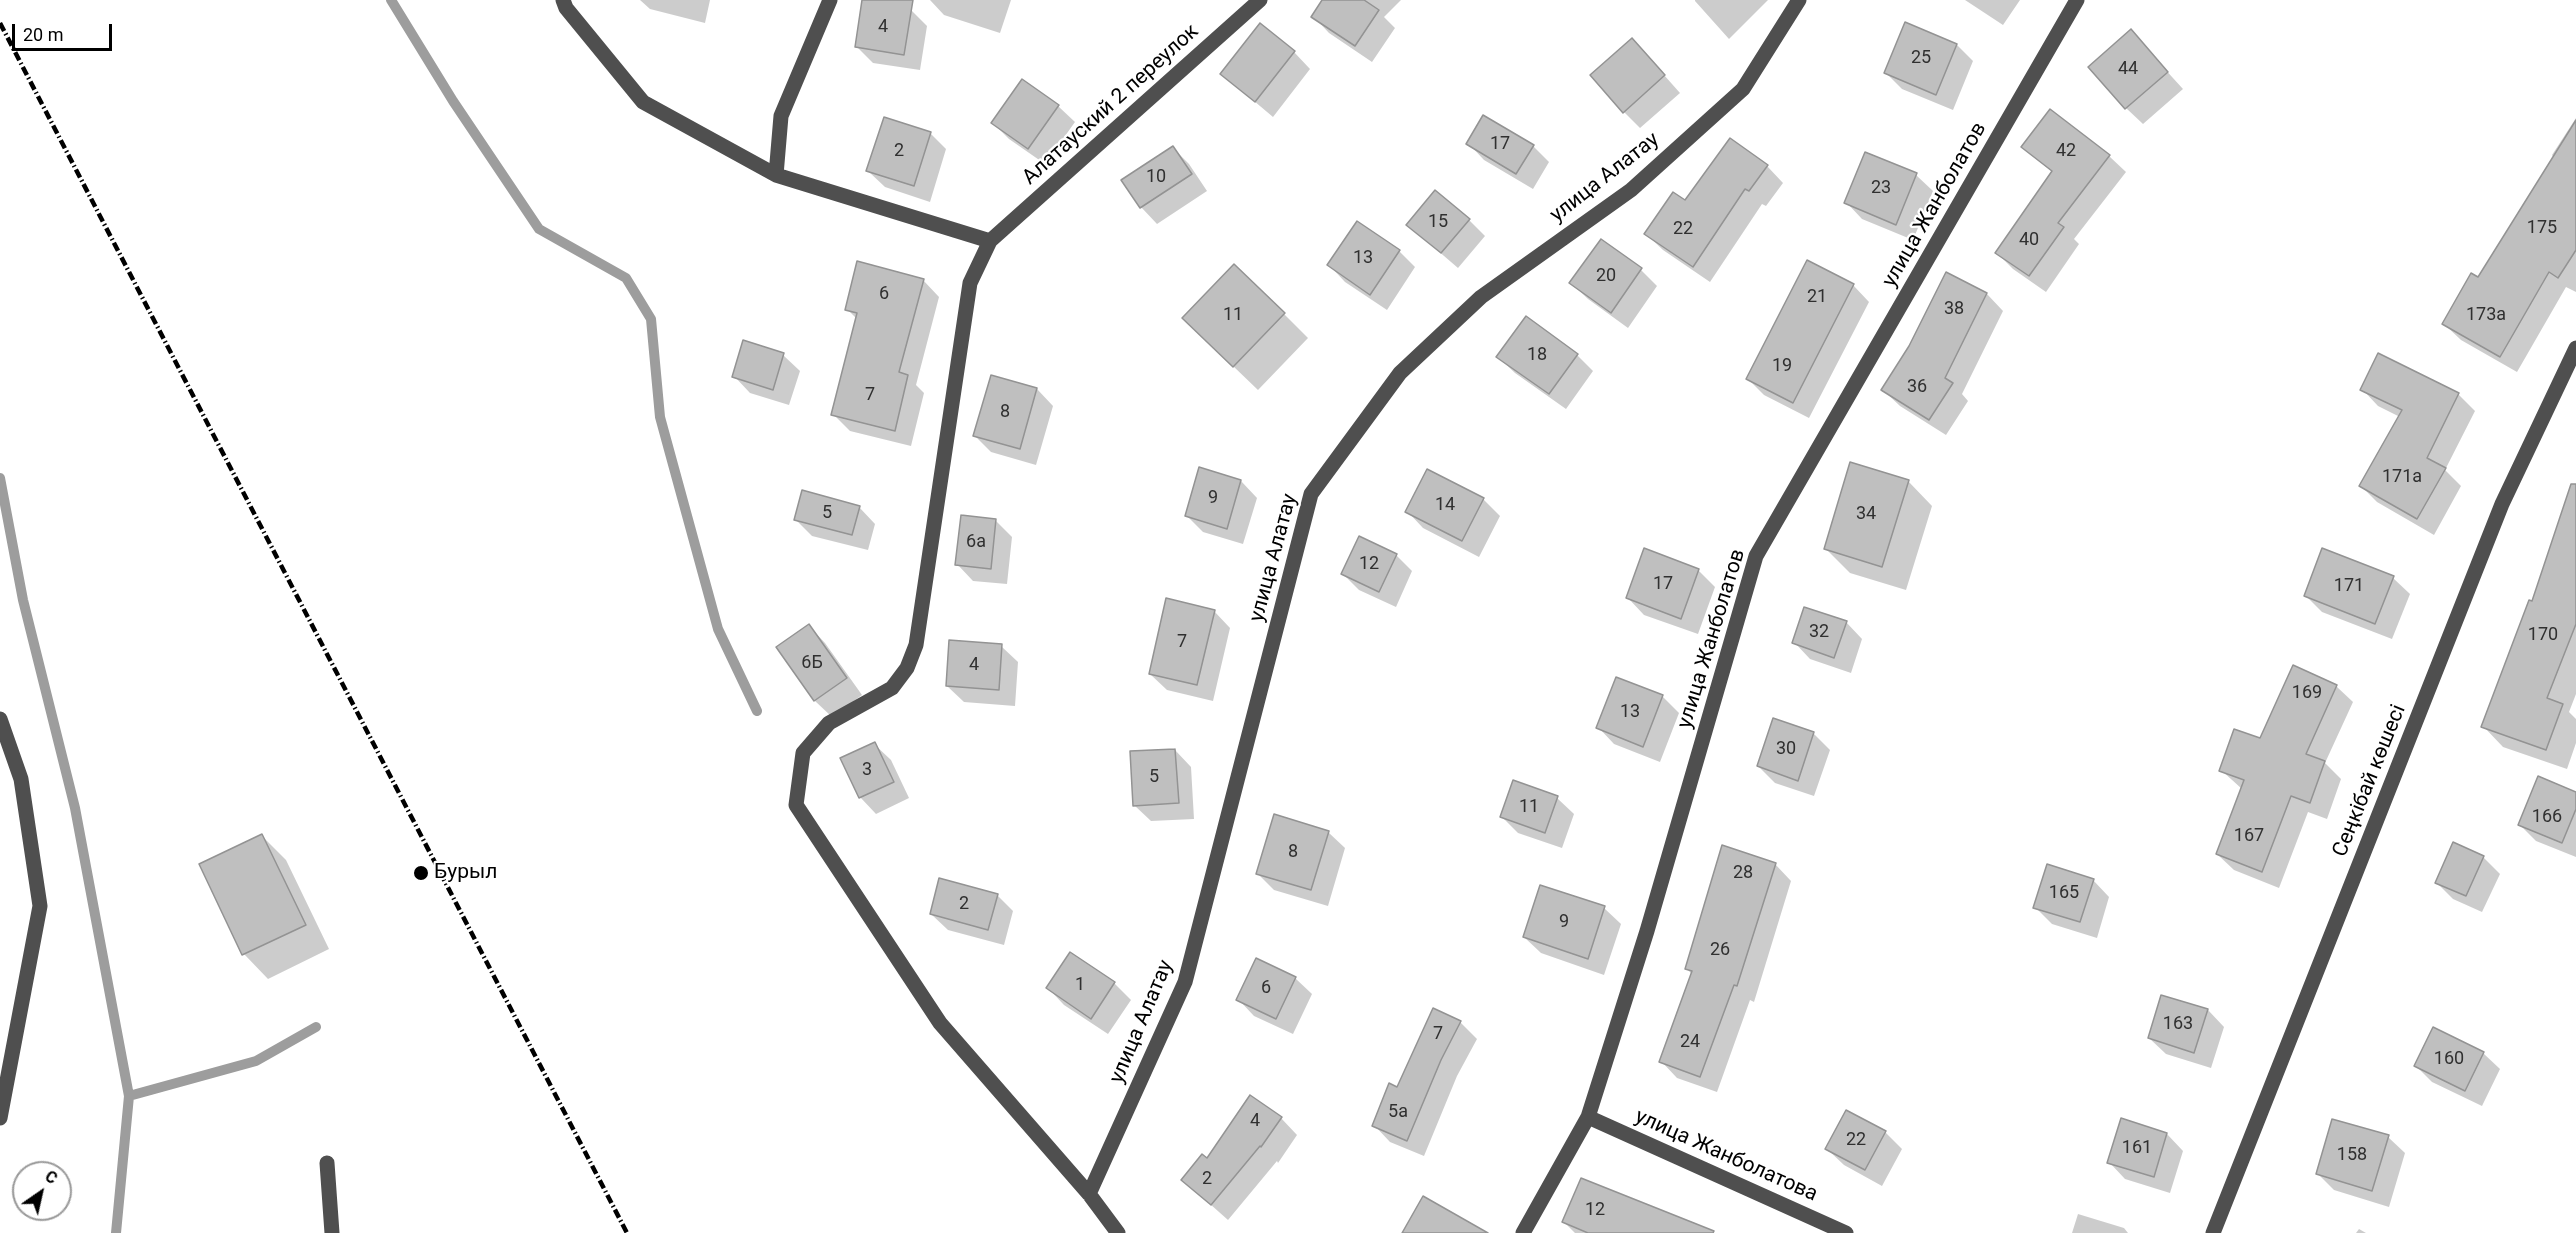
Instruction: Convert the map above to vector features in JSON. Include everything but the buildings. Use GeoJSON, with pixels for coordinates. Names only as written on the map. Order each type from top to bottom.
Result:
{"type":"FeatureCollection","features":[{"type":"Feature","properties":{"kind":"street"},"geometry":{"type":"LineString","coordinates":[[563,0],[566,8],[643,102],[776,175],[990,241],[970,283],[916,645],[907,668],[892,688],[829,723],[802,753],[796,805],[940,1023],[1089,1194],[1118,1233]]}},
{"type":"Feature","properties":{"kind":"street"},"geometry":{"type":"LineString","coordinates":[[776,175],[781,116],[830,0]]}},
{"type":"Feature","properties":{"kind":"street","name":"Алатауский 2 переулок"},"geometry":{"type":"LineString","coordinates":[[990,241],[1260,0]]}},
{"type":"Feature","properties":{"kind":"street","name":"улица Алатау"},"geometry":{"type":"LineString","coordinates":[[1089,1194],[1185,982],[1311,494],[1400,373],[1481,297],[1631,190],[1743,89],[1799,0]]}},
{"type":"Feature","properties":{"kind":"street","name":"улица Жанболатов"},"geometry":{"type":"LineString","coordinates":[[1523,1233],[1588,1117],[1647,931],[1756,556],[2077,0]]}},
{"type":"Feature","properties":{"kind":"street","name":"Сеңкібай көшесі"},"geometry":{"type":"LineString","coordinates":[[2213,1233],[2502,504],[2576,348]]}},
{"type":"Feature","properties":{"kind":"street"},"geometry":{"type":"LineString","coordinates":[[0,720],[21,779],[40,906],[0,1118]]}},
{"type":"Feature","properties":{"kind":"street","name":"улица Жанболатова"},"geometry":{"type":"LineString","coordinates":[[1588,1117],[1846,1233]]}},
{"type":"Feature","properties":{"kind":"street"},"geometry":{"type":"LineString","coordinates":[[327,1163],[332,1233]]}},
{"type":"Feature","properties":{"kind":"waterway"},"geometry":{"type":"LineString","coordinates":[[391,0],[453,101],[539,229],[626,278],[651,319],[660,417],[718,629],[757,711]]}},
{"type":"Feature","properties":{"kind":"waterway"},"geometry":{"type":"LineString","coordinates":[[0,478],[23,600],[75,808],[129,1096],[116,1233]]}},
{"type":"Feature","properties":{"kind":"waterway"},"geometry":{"type":"LineString","coordinates":[[129,1096],[256,1061],[316,1027]]}},
{"type":"Feature","properties":{"kind":"railway"},"geometry":{"type":"LineString","coordinates":[[0,23],[627,1233]]}},
{"type":"Feature","properties":{"kind":"place","name":"Бурыл"},"geometry":{"type":"Point","coordinates":[421,873]}}]}
